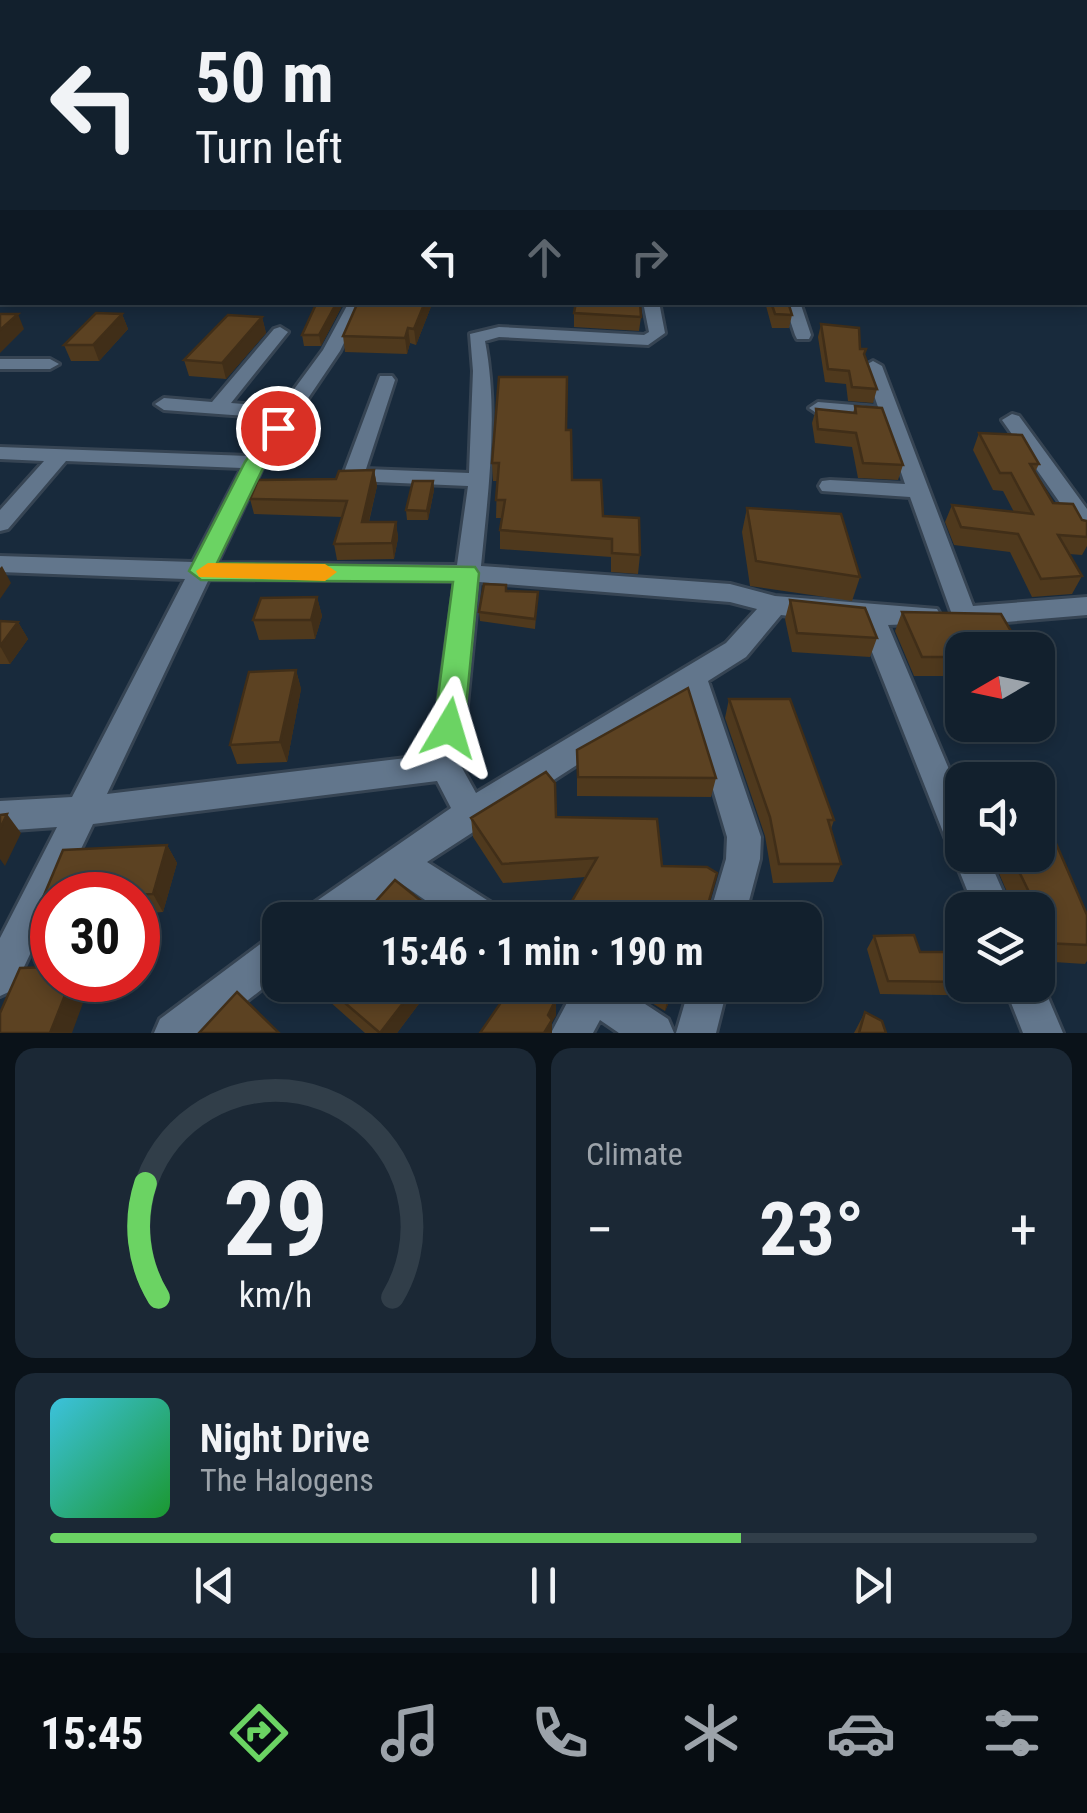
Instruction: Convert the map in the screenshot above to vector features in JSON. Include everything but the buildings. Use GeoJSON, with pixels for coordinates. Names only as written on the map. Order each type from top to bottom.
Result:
{"type":"FeatureCollection","features":[{"type":"Feature","properties":{"kind":"street"},"geometry":{"type":"LineString","coordinates":[[0,977],[256,462],[331,351],[355,305]]}},
{"type":"Feature","properties":{"kind":"street"},"geometry":{"type":"LineString","coordinates":[[470,813],[445,767],[479,480],[482,371],[476,338],[499,332],[648,340],[657,333],[652,305]]}},
{"type":"Feature","properties":{"kind":"street"},"geometry":{"type":"LineString","coordinates":[[793,305],[803,335]]}},
{"type":"Feature","properties":{"kind":"street"},"geometry":{"type":"LineString","coordinates":[[217,408],[280,332]]}},
{"type":"Feature","properties":{"kind":"street"},"geometry":{"type":"LineString","coordinates":[[0,364],[50,364]]}},
{"type":"Feature","properties":{"kind":"street"},"geometry":{"type":"LineString","coordinates":[[873,366],[964,616]]}},
{"type":"Feature","properties":{"kind":"street"},"geometry":{"type":"LineString","coordinates":[[386,380],[354,474],[479,480]]}},
{"type":"Feature","properties":{"kind":"street"},"geometry":{"type":"LineString","coordinates":[[164,404],[286,413]]}},
{"type":"Feature","properties":{"kind":"street"},"geometry":{"type":"LineString","coordinates":[[818,408],[891,414]]}},
{"type":"Feature","properties":{"kind":"street"},"geometry":{"type":"LineString","coordinates":[[1012,420],[1087,525]]}},
{"type":"Feature","properties":{"kind":"street"},"geometry":{"type":"LineString","coordinates":[[0,452],[256,462]]}},
{"type":"Feature","properties":{"kind":"street"},"geometry":{"type":"LineString","coordinates":[[0,524],[61,454]]}},
{"type":"Feature","properties":{"kind":"street"},"geometry":{"type":"LineString","coordinates":[[830,486],[919,492]]}},
{"type":"Feature","properties":{"kind":"street"},"geometry":{"type":"LineString","coordinates":[[0,564],[201,571],[467,573],[730,593],[775,606],[871,616],[964,616],[1087,606]]}},
{"type":"Feature","properties":{"kind":"street"},"geometry":{"type":"LineString","coordinates":[[346,902],[470,813],[736,650],[775,606]]}},
{"type":"Feature","properties":{"kind":"street"},"geometry":{"type":"LineString","coordinates":[[871,616],[945,796]]}},
{"type":"Feature","properties":{"kind":"street"},"geometry":{"type":"LineString","coordinates":[[693,676],[744,836],[731,902]]}},
{"type":"Feature","properties":{"kind":"street"},"geometry":{"type":"LineString","coordinates":[[0,816],[83,810],[445,767]]}},
{"type":"Feature","properties":{"kind":"street"},"geometry":{"type":"LineString","coordinates":[[398,862],[458,902]]}},
{"type":"Feature","properties":{"kind":"street"},"geometry":{"type":"LineString","coordinates":[[174,1033],[262,966]]}},
{"type":"Feature","properties":{"kind":"street"},"geometry":{"type":"LineString","coordinates":[[571,1033],[583,1002]]}},
{"type":"Feature","properties":{"kind":"street"},"geometry":{"type":"LineString","coordinates":[[608,1002],[654,1033]]}},
{"type":"Feature","properties":{"kind":"street"},"geometry":{"type":"LineString","coordinates":[[696,1033],[704,1002]]}},
{"type":"Feature","properties":{"kind":"street"},"geometry":{"type":"LineString","coordinates":[[1031,1002],[1043,1033]]}},
{"type":"Feature","properties":{"kind":"slow traffic"},"geometry":{"type":"LineString","coordinates":[[208,571],[325,572]]}},
{"type":"Feature","properties":{"kind":"route"},"geometry":{"type":"LineString","coordinates":[[278,428],[256,462],[201,571],[467,573],[449,728]]}}]}
